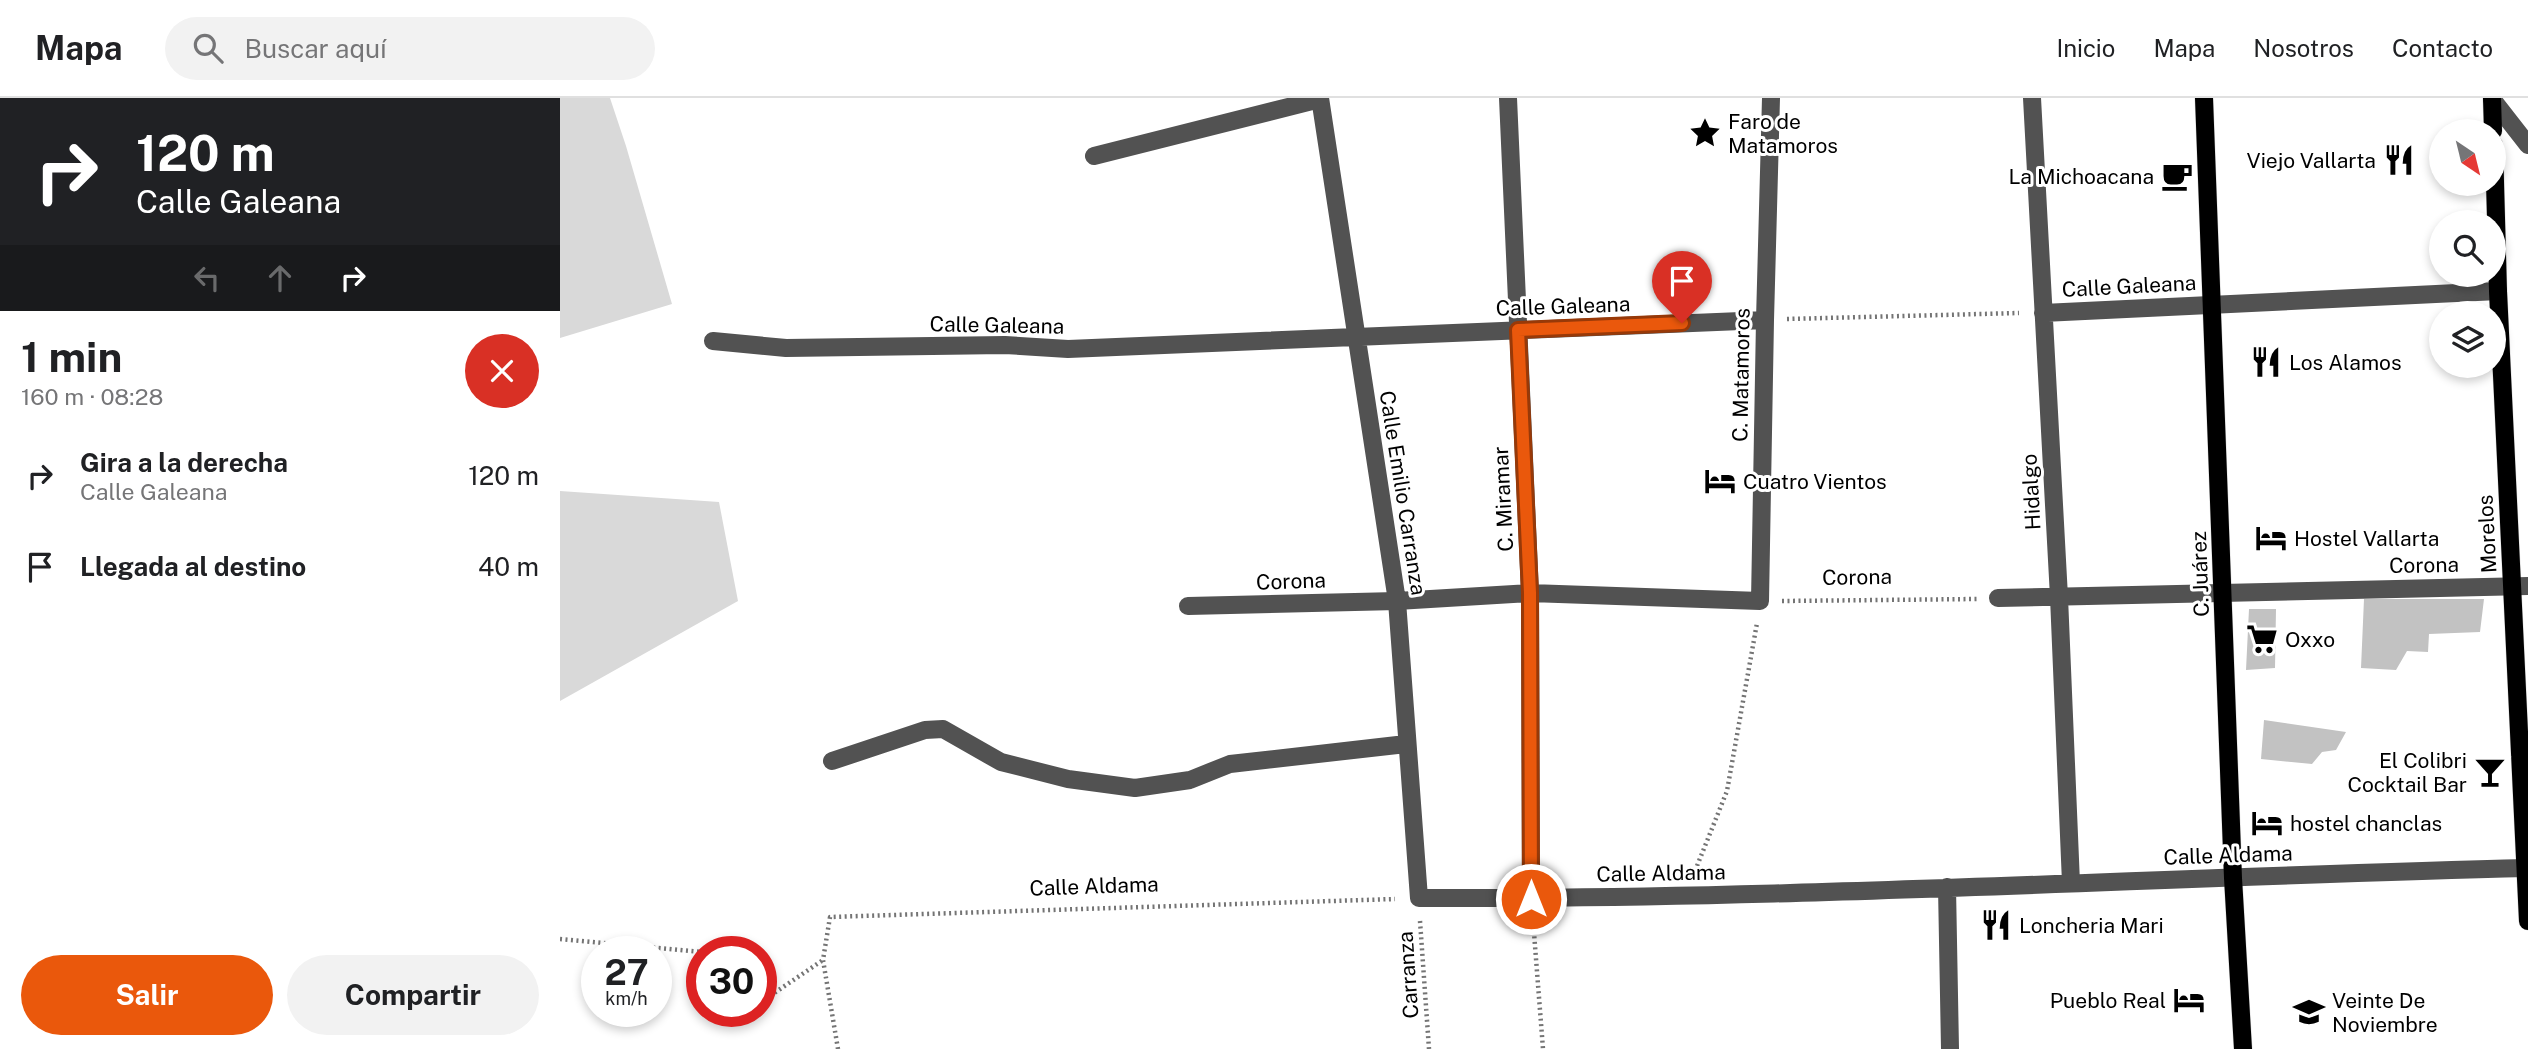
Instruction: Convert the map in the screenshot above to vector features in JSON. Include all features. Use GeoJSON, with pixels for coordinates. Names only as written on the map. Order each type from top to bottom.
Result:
{"type":"FeatureCollection","features":[{"type":"Feature","properties":{"kind":"main road","name":"C. Juárez"},"geometry":{"type":"LineString","coordinates":[[2204,98],[2233,878],[2243,1049]]}},
{"type":"Feature","properties":{"kind":"main road"},"geometry":{"type":"LineString","coordinates":[[2493,98],[2493,119]]}},
{"type":"Feature","properties":{"kind":"main road","name":"Morelos"},"geometry":{"type":"LineString","coordinates":[[2495,196],[2498,291],[2520,586],[2528,921]]}},
{"type":"Feature","properties":{"kind":"street"},"geometry":{"type":"LineString","coordinates":[[1094,156],[1320,98]]}},
{"type":"Feature","properties":{"kind":"street","name":"Calle Emilio Carranza"},"geometry":{"type":"LineString","coordinates":[[1320,98],[1397,601],[1419,898]]}},
{"type":"Feature","properties":{"kind":"street","name":"C. Miramar"},"geometry":{"type":"LineString","coordinates":[[1508,98],[1530,593],[1531,899]]}},
{"type":"Feature","properties":{"kind":"street","name":"C. Matamoros"},"geometry":{"type":"LineString","coordinates":[[1760,601],[1771,98]]}},
{"type":"Feature","properties":{"kind":"street","name":"Hidalgo"},"geometry":{"type":"LineString","coordinates":[[2032,98],[2059,597],[2071,883]]}},
{"type":"Feature","properties":{"kind":"street"},"geometry":{"type":"LineString","coordinates":[[2493,98],[2528,145]]}},
{"type":"Feature","properties":{"kind":"street","name":"Calle Galeana"},"geometry":{"type":"LineString","coordinates":[[2043,313],[2498,291]]}},
{"type":"Feature","properties":{"kind":"street","name":"Calle Galeana"},"geometry":{"type":"LineString","coordinates":[[713,341],[786,348],[1005,345],[1068,349],[1765,320]]}},
{"type":"Feature","properties":{"kind":"street","name":"Corona"},"geometry":{"type":"LineString","coordinates":[[1998,598],[2520,586]]}},
{"type":"Feature","properties":{"kind":"street","name":"Corona"},"geometry":{"type":"LineString","coordinates":[[1188,606],[1397,601],[1530,593],[1760,601]]}},
{"type":"Feature","properties":{"kind":"street"},"geometry":{"type":"LineString","coordinates":[[832,761],[925,730],[943,729],[1002,762],[1068,779],[1135,788],[1190,779],[1230,764],[1406,744]]}},
{"type":"Feature","properties":{"kind":"street","name":"Calle Aldama"},"geometry":{"type":"LineString","coordinates":[[1419,898],[1531,899],[1686,895],[2527,868]]}},
{"type":"Feature","properties":{"kind":"street"},"geometry":{"type":"LineString","coordinates":[[1947,887],[1950,1049]]}},
{"type":"Feature","properties":{"kind":"path","name":"Calle Galeana"},"geometry":{"type":"LineString","coordinates":[[1765,320],[2043,313]]}},
{"type":"Feature","properties":{"kind":"path","name":"Corona"},"geometry":{"type":"LineString","coordinates":[[1760,601],[1998,598]]}},
{"type":"Feature","properties":{"kind":"path"},"geometry":{"type":"LineString","coordinates":[[1686,895],[1727,790],[1760,601]]}},
{"type":"Feature","properties":{"kind":"path","name":"Calle Aldama"},"geometry":{"type":"LineString","coordinates":[[823,960],[830,917],[1419,898]]}},
{"type":"Feature","properties":{"kind":"path","name":"Carranza"},"geometry":{"type":"LineString","coordinates":[[1419,898],[1429,1049]]}},
{"type":"Feature","properties":{"kind":"path"},"geometry":{"type":"LineString","coordinates":[[1531,899],[1543,1049]]}},
{"type":"Feature","properties":{"kind":"path"},"geometry":{"type":"LineString","coordinates":[[560,939],[686,951]]}},
{"type":"Feature","properties":{"kind":"path"},"geometry":{"type":"LineString","coordinates":[[777,991],[823,960],[838,1049]]}},
{"type":"Feature","properties":{"kind":"shaded area"},"geometry":{"type":"Polygon","coordinates":[[[560,98],[610,98],[672,304],[560,338],[560,98]]]}},
{"type":"Feature","properties":{"kind":"shaded area"},"geometry":{"type":"Polygon","coordinates":[[[560,491],[719,502],[738,601],[560,701],[560,491]]]}},
{"type":"Feature","properties":{"kind":"building"},"geometry":{"type":"Polygon","coordinates":[[[2364,599],[2484,599],[2480,632],[2429,634],[2428,652],[2407,651],[2396,670],[2361,668],[2364,599]]]}},
{"type":"Feature","properties":{"kind":"building","name":"Oxxo"},"geometry":{"type":"Polygon","coordinates":[[[2249,609],[2276,609],[2275,668],[2246,670],[2249,609]]]}},
{"type":"Feature","properties":{"kind":"building"},"geometry":{"type":"Polygon","coordinates":[[[2264,720],[2346,732],[2336,750],[2322,752],[2312,764],[2261,759],[2264,720]]]}},
{"type":"Feature","properties":{"kind":"place","name":"Faro de Matamoros"},"geometry":{"type":"Point","coordinates":[1705,133]}},
{"type":"Feature","properties":{"kind":"place","name":"Viejo Vallarta"},"geometry":{"type":"Point","coordinates":[2399,160]}},
{"type":"Feature","properties":{"kind":"place","name":"La Michoacana"},"geometry":{"type":"Point","coordinates":[2177,176]}},
{"type":"Feature","properties":{"kind":"place","name":"Los Alamos"},"geometry":{"type":"Point","coordinates":[2266,362]}},
{"type":"Feature","properties":{"kind":"place","name":"Cuatro Vientos"},"geometry":{"type":"Point","coordinates":[1720,481]}},
{"type":"Feature","properties":{"kind":"place","name":"Hostel Vallarta"},"geometry":{"type":"Point","coordinates":[2271,538]}},
{"type":"Feature","properties":{"kind":"place","name":"Oxxo"},"geometry":{"type":"Point","coordinates":[2262,639]}},
{"type":"Feature","properties":{"kind":"place","name":"El Colibri Cocktail Bar"},"geometry":{"type":"Point","coordinates":[2490,772]}},
{"type":"Feature","properties":{"kind":"place","name":"hostel chanclas"},"geometry":{"type":"Point","coordinates":[2267,823]}},
{"type":"Feature","properties":{"kind":"place","name":"Loncheria Mari"},"geometry":{"type":"Point","coordinates":[1996,925]}},
{"type":"Feature","properties":{"kind":"place","name":"Pueblo Real"},"geometry":{"type":"Point","coordinates":[2189,1000]}},
{"type":"Feature","properties":{"kind":"place","name":"Veinte De Noviembre"},"geometry":{"type":"Point","coordinates":[2309,1012]}},
{"type":"Feature","properties":{"kind":"route"},"geometry":{"type":"LineString","coordinates":[[1531,899],[1530,593],[1518,330],[1682,323]]}}]}
